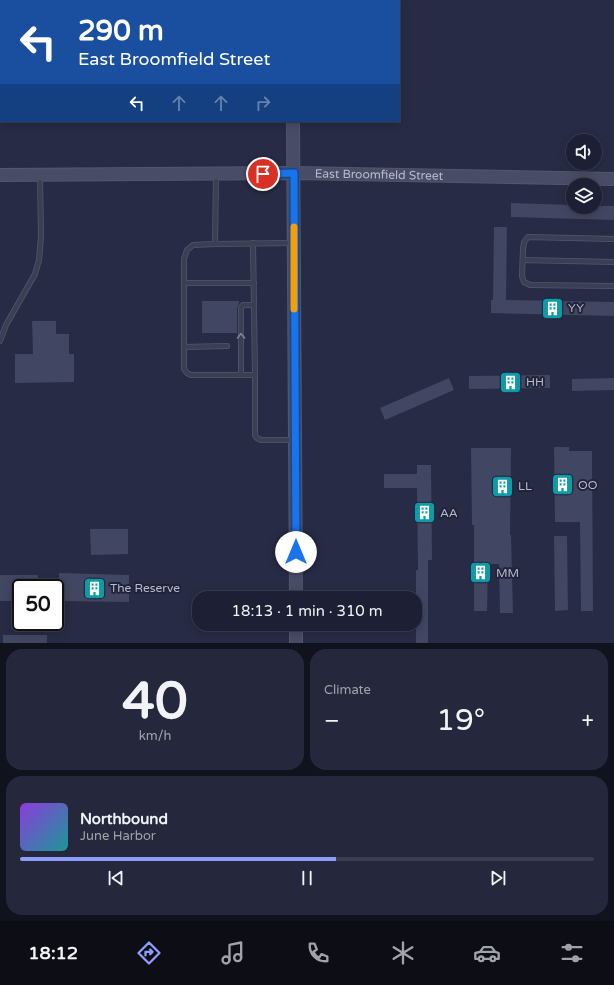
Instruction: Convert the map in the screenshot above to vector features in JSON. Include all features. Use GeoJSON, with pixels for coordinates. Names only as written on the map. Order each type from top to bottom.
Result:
{"type":"FeatureCollection","features":[{"type":"Feature","properties":{"kind":"main road"},"geometry":{"type":"LineString","coordinates":[[294,122],[296,591]]}},
{"type":"Feature","properties":{"kind":"main road","name":"East Broomfield Street"},"geometry":{"type":"LineString","coordinates":[[0,175],[294,173],[614,179]]}},
{"type":"Feature","properties":{"kind":"main road"},"geometry":{"type":"LineString","coordinates":[[296,631],[296,643]]}},
{"type":"Feature","properties":{"kind":"lane"},"geometry":{"type":"LineString","coordinates":[[215,244],[216,174]]}},
{"type":"Feature","properties":{"kind":"lane"},"geometry":{"type":"LineString","coordinates":[[0,341],[6,325],[35,274],[39,260],[40,175]]}},
{"type":"Feature","properties":{"kind":"lane"},"geometry":{"type":"LineString","coordinates":[[614,239],[528,237],[524,242],[522,276],[524,282],[530,285],[614,286]]}},
{"type":"Feature","properties":{"kind":"lane"},"geometry":{"type":"LineString","coordinates":[[253,243],[255,435],[261,440],[295,440]]}},
{"type":"Feature","properties":{"kind":"lane"},"geometry":{"type":"LineString","coordinates":[[255,375],[191,375],[187,373],[184,368],[184,259],[187,250],[193,245],[294,243]]}},
{"type":"Feature","properties":{"kind":"lane"},"geometry":{"type":"LineString","coordinates":[[523,260],[614,262]]}},
{"type":"Feature","properties":{"kind":"lane"},"geometry":{"type":"LineString","coordinates":[[184,283],[254,283]]}},
{"type":"Feature","properties":{"kind":"lane"},"geometry":{"type":"LineString","coordinates":[[241,375],[241,308],[244,305],[254,305]]}},
{"type":"Feature","properties":{"kind":"lane"},"geometry":{"type":"LineString","coordinates":[[184,347],[227,346]]}},
{"type":"Feature","properties":{"kind":"building"},"geometry":{"type":"Polygon","coordinates":[[[511,203],[566,205],[566,214],[602,214],[602,206],[614,206],[614,220],[511,217],[511,203]]]}},
{"type":"Feature","properties":{"kind":"building","name":"YY"},"geometry":{"type":"Polygon","coordinates":[[[494,227],[507,227],[506,300],[614,302],[614,316],[491,313],[491,300],[493,300],[494,227]]]}},
{"type":"Feature","properties":{"kind":"building"},"geometry":{"type":"Polygon","coordinates":[[[202,301],[239,301],[237,308],[237,333],[202,333],[202,301]]]}},
{"type":"Feature","properties":{"kind":"building"},"geometry":{"type":"Polygon","coordinates":[[[32,321],[56,321],[56,334],[69,334],[69,354],[74,354],[74,382],[15,383],[15,354],[33,354],[32,321]]]}},
{"type":"Feature","properties":{"kind":"building","name":"HH"},"geometry":{"type":"Polygon","coordinates":[[[550,375],[550,388],[469,389],[469,376],[550,375]]]}},
{"type":"Feature","properties":{"kind":"building"},"geometry":{"type":"Polygon","coordinates":[[[449,378],[454,390],[385,420],[380,408],[449,378]]]}},
{"type":"Feature","properties":{"kind":"building"},"geometry":{"type":"Polygon","coordinates":[[[614,378],[614,390],[572,391],[572,379],[614,378]]]}},
{"type":"Feature","properties":{"kind":"building"},"geometry":{"type":"Polygon","coordinates":[[[554,447],[569,447],[569,451],[592,451],[593,611],[581,611],[580,522],[555,522],[554,447]]]}},
{"type":"Feature","properties":{"kind":"building"},"geometry":{"type":"Polygon","coordinates":[[[471,448],[511,448],[510,535],[513,613],[500,613],[499,564],[488,564],[487,611],[474,611],[474,525],[472,525],[471,448]]]}},
{"type":"Feature","properties":{"kind":"building"},"geometry":{"type":"Polygon","coordinates":[[[417,465],[431,465],[432,560],[428,560],[428,643],[416,643],[416,631],[422,631],[422,591],[416,591],[416,570],[418,570],[417,488],[384,488],[384,474],[417,474],[417,465]]]}},
{"type":"Feature","properties":{"kind":"building","name":"The Reserve"},"geometry":{"type":"Polygon","coordinates":[[[90,529],[128,529],[128,554],[91,555],[90,529]]]}},
{"type":"Feature","properties":{"kind":"building"},"geometry":{"type":"Polygon","coordinates":[[[554,536],[567,536],[568,610],[555,611],[554,536]]]}},
{"type":"Feature","properties":{"kind":"building","name":"The Reserve"},"geometry":{"type":"Polygon","coordinates":[[[59,573],[129,575],[129,602],[64,601],[64,579],[59,579],[59,573]]]}},
{"type":"Feature","properties":{"kind":"building"},"geometry":{"type":"Polygon","coordinates":[[[0,575],[38,575],[38,579],[12,579],[12,601],[0,601],[0,575]]]}},
{"type":"Feature","properties":{"kind":"building"},"geometry":{"type":"Polygon","coordinates":[[[3,635],[47,635],[47,643],[3,643],[3,635]]]}},
{"type":"Feature","properties":{"kind":"slow traffic"},"geometry":{"type":"LineString","coordinates":[[294,227],[294,309]]}},
{"type":"Feature","properties":{"kind":"place","name":"YY"},"geometry":{"type":"Point","coordinates":[552,308]}},
{"type":"Feature","properties":{"kind":"place","name":"HH"},"geometry":{"type":"Point","coordinates":[510,382]}},
{"type":"Feature","properties":{"kind":"place","name":"OO"},"geometry":{"type":"Point","coordinates":[562,485]}},
{"type":"Feature","properties":{"kind":"place","name":"LL"},"geometry":{"type":"Point","coordinates":[503,486]}},
{"type":"Feature","properties":{"kind":"place","name":"AA"},"geometry":{"type":"Point","coordinates":[425,513]}},
{"type":"Feature","properties":{"kind":"place","name":"MM"},"geometry":{"type":"Point","coordinates":[481,573]}},
{"type":"Feature","properties":{"kind":"place","name":"The Reserve"},"geometry":{"type":"Point","coordinates":[94,588]}},
{"type":"Feature","properties":{"kind":"route"},"geometry":{"type":"LineString","coordinates":[[263,174],[294,173],[296,552]]}}]}
